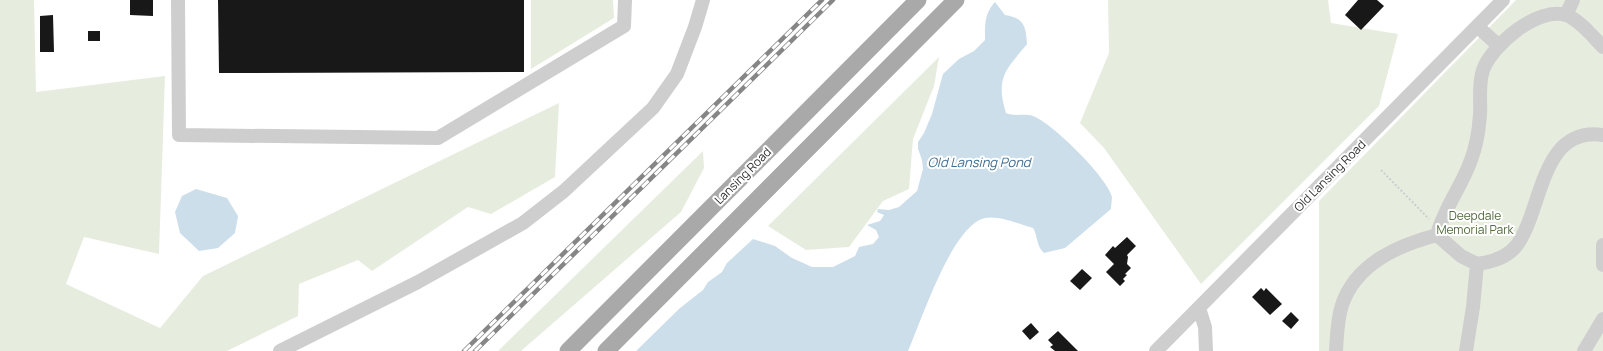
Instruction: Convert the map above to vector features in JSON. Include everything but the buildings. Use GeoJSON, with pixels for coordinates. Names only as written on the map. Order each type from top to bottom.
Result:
{"type":"FeatureCollection","features":[{"type":"Feature","properties":{"kind":"main road","name":"Lansing Road"},"geometry":{"type":"LineString","coordinates":[[568,351],[918,0]]}},
{"type":"Feature","properties":{"kind":"main road"},"geometry":{"type":"LineString","coordinates":[[606,351],[956,0]]}},
{"type":"Feature","properties":{"kind":"street"},"geometry":{"type":"LineString","coordinates":[[178,0],[179,136],[438,138],[624,26],[625,0]]}},
{"type":"Feature","properties":{"kind":"street"},"geometry":{"type":"LineString","coordinates":[[280,351],[418,282],[517,227],[564,191],[653,108],[677,74],[696,27],[703,0]]}},
{"type":"Feature","properties":{"kind":"street","name":"Old Lansing Road"},"geometry":{"type":"LineString","coordinates":[[1156,351],[1478,27],[1503,0]]}},
{"type":"Feature","properties":{"kind":"street"},"geometry":{"type":"LineString","coordinates":[[1566,15],[1573,0]]}},
{"type":"Feature","properties":{"kind":"street"},"geometry":{"type":"LineString","coordinates":[[1336,351],[1338,320],[1342,305],[1349,289],[1359,277],[1373,263],[1392,250],[1439,229],[1471,160],[1480,116],[1480,83],[1488,60],[1498,45],[1515,32],[1544,15],[1556,13],[1566,15],[1574,19],[1603,47]]}},
{"type":"Feature","properties":{"kind":"street"},"geometry":{"type":"LineString","coordinates":[[1478,27],[1498,45]]}},
{"type":"Feature","properties":{"kind":"street"},"geometry":{"type":"LineString","coordinates":[[1439,229],[1461,256],[1477,264],[1492,262],[1507,254],[1517,245],[1525,230],[1553,158],[1564,146],[1578,136],[1603,135]]}},
{"type":"Feature","properties":{"kind":"street"},"geometry":{"type":"LineString","coordinates":[[1603,246],[1603,265]]}},
{"type":"Feature","properties":{"kind":"street"},"geometry":{"type":"LineString","coordinates":[[1466,351],[1473,307],[1477,264]]}},
{"type":"Feature","properties":{"kind":"street"},"geometry":{"type":"LineString","coordinates":[[1199,308],[1205,327],[1206,351]]}},
{"type":"Feature","properties":{"kind":"street"},"geometry":{"type":"LineString","coordinates":[[1584,351],[1603,319]]}},
{"type":"Feature","properties":{"kind":"path"},"geometry":{"type":"LineString","coordinates":[[1381,170],[1439,229]]}},
{"type":"Feature","properties":{"kind":"green space"},"geometry":{"type":"Polygon","coordinates":[[[0,0],[34,0],[36,92],[165,76],[159,254],[84,237],[66,284],[160,328],[203,276],[559,103],[555,177],[491,214],[468,207],[372,271],[358,260],[299,284],[298,316],[227,351],[0,351],[0,0]]]}},
{"type":"Feature","properties":{"kind":"green space"},"geometry":{"type":"Polygon","coordinates":[[[531,0],[613,0],[614,18],[531,69],[531,0]]]}},
{"type":"Feature","properties":{"kind":"green space"},"geometry":{"type":"Polygon","coordinates":[[[1108,0],[1328,0],[1331,23],[1398,34],[1379,106],[1201,284],[1104,148],[1080,123],[1109,53],[1108,0]]]}},
{"type":"Feature","properties":{"kind":"green space","name":"Deepdale Memorial Park"},"geometry":{"type":"Polygon","coordinates":[[[1516,0],[1603,0],[1603,351],[1319,351],[1319,201],[1516,0]]]}},
{"type":"Feature","properties":{"kind":"green space"},"geometry":{"type":"Polygon","coordinates":[[[939,57],[934,86],[913,139],[909,189],[883,201],[849,247],[806,250],[768,226],[939,57]]]}},
{"type":"Feature","properties":{"kind":"green space"},"geometry":{"type":"Polygon","coordinates":[[[703,151],[704,168],[681,212],[521,351],[498,351],[703,151]]]}},
{"type":"Feature","properties":{"kind":"water","name":"Old Lansing Pond"},"geometry":{"type":"Polygon","coordinates":[[[995,2],[1005,15],[1016,18],[1023,24],[1027,38],[1027,44],[1008,68],[1002,82],[1003,101],[1006,113],[1013,115],[1033,116],[1041,120],[1065,139],[1090,165],[1108,188],[1112,197],[1111,209],[1065,248],[1044,253],[1038,244],[1033,228],[1009,220],[991,217],[985,218],[973,225],[961,238],[939,276],[908,351],[636,351],[680,308],[703,290],[708,282],[722,272],[727,263],[753,239],[775,246],[792,258],[812,267],[833,267],[855,256],[859,247],[873,244],[879,237],[876,230],[867,225],[880,221],[884,215],[877,212],[878,209],[889,210],[899,207],[917,191],[923,169],[922,160],[918,149],[918,142],[924,133],[932,114],[943,74],[959,59],[974,51],[985,40],[987,15],[991,6],[995,2]]]}},
{"type":"Feature","properties":{"kind":"water"},"geometry":{"type":"Polygon","coordinates":[[[196,189],[227,198],[238,216],[235,233],[218,248],[199,251],[180,233],[175,212],[182,196],[196,189]]]}},
{"type":"Feature","properties":{"kind":"railway"},"geometry":{"type":"LineString","coordinates":[[464,351],[822,0]]}},
{"type":"Feature","properties":{"kind":"railway"},"geometry":{"type":"LineString","coordinates":[[475,351],[833,0]]}}]}
